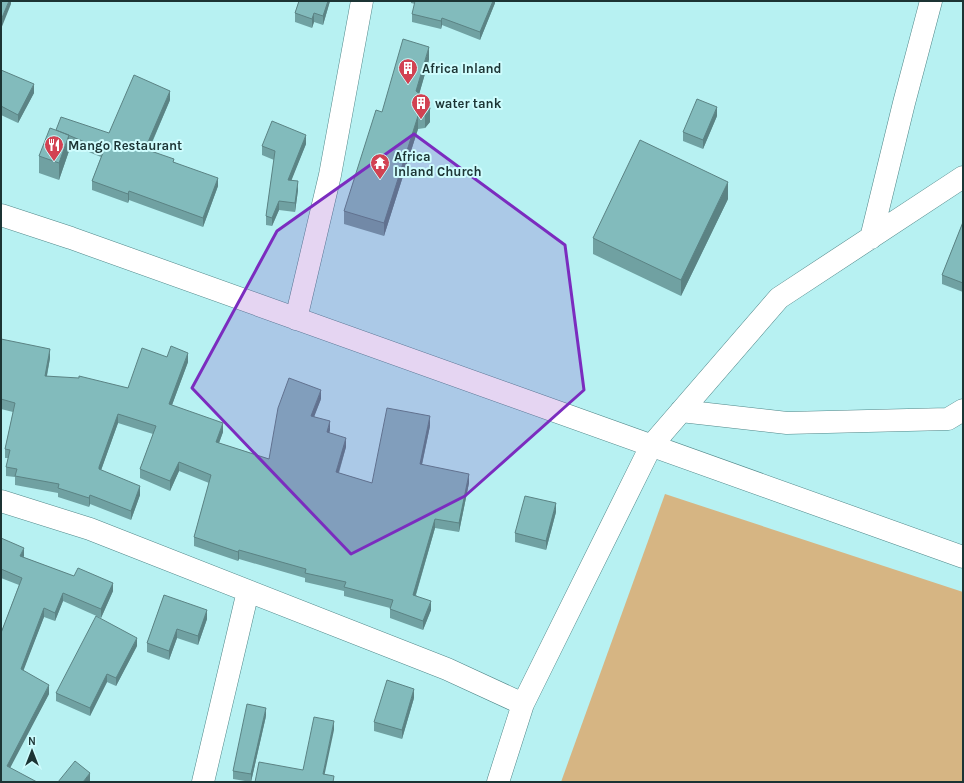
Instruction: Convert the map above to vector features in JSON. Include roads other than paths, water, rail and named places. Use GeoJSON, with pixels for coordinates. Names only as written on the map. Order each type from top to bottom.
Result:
{"type":"FeatureCollection","features":[{"type":"Feature","properties":{"kind":"street"},"geometry":{"type":"LineString","coordinates":[[296,318],[330,175],[362,1]]}},
{"type":"Feature","properties":{"kind":"street"},"geometry":{"type":"LineString","coordinates":[[871,238],[931,1]]}},
{"type":"Feature","properties":{"kind":"street"},"geometry":{"type":"LineString","coordinates":[[498,782],[523,704],[651,446],[779,298],[963,177]]}},
{"type":"Feature","properties":{"kind":"street"},"geometry":{"type":"LineString","coordinates":[[1,215],[296,318],[963,557]]}},
{"type":"Feature","properties":{"kind":"street"},"geometry":{"type":"LineString","coordinates":[[681,411],[787,423],[948,419],[963,410]]}},
{"type":"Feature","properties":{"kind":"street"},"geometry":{"type":"LineString","coordinates":[[1,502],[90,529],[447,669],[523,704]]}},
{"type":"Feature","properties":{"kind":"street"},"geometry":{"type":"LineString","coordinates":[[202,782],[248,591]]}},
{"type":"Feature","properties":{"kind":"place","name":"Africa Inland"},"geometry":{"type":"Point","coordinates":[408,85]}},
{"type":"Feature","properties":{"kind":"place","name":"water tank"},"geometry":{"type":"Point","coordinates":[421,120]}},
{"type":"Feature","properties":{"kind":"place","name":"Mango Restaurant"},"geometry":{"type":"Point","coordinates":[54,162]}},
{"type":"Feature","properties":{"kind":"place","name":"Africa Inland Church"},"geometry":{"type":"Point","coordinates":[380,180]}}]}
